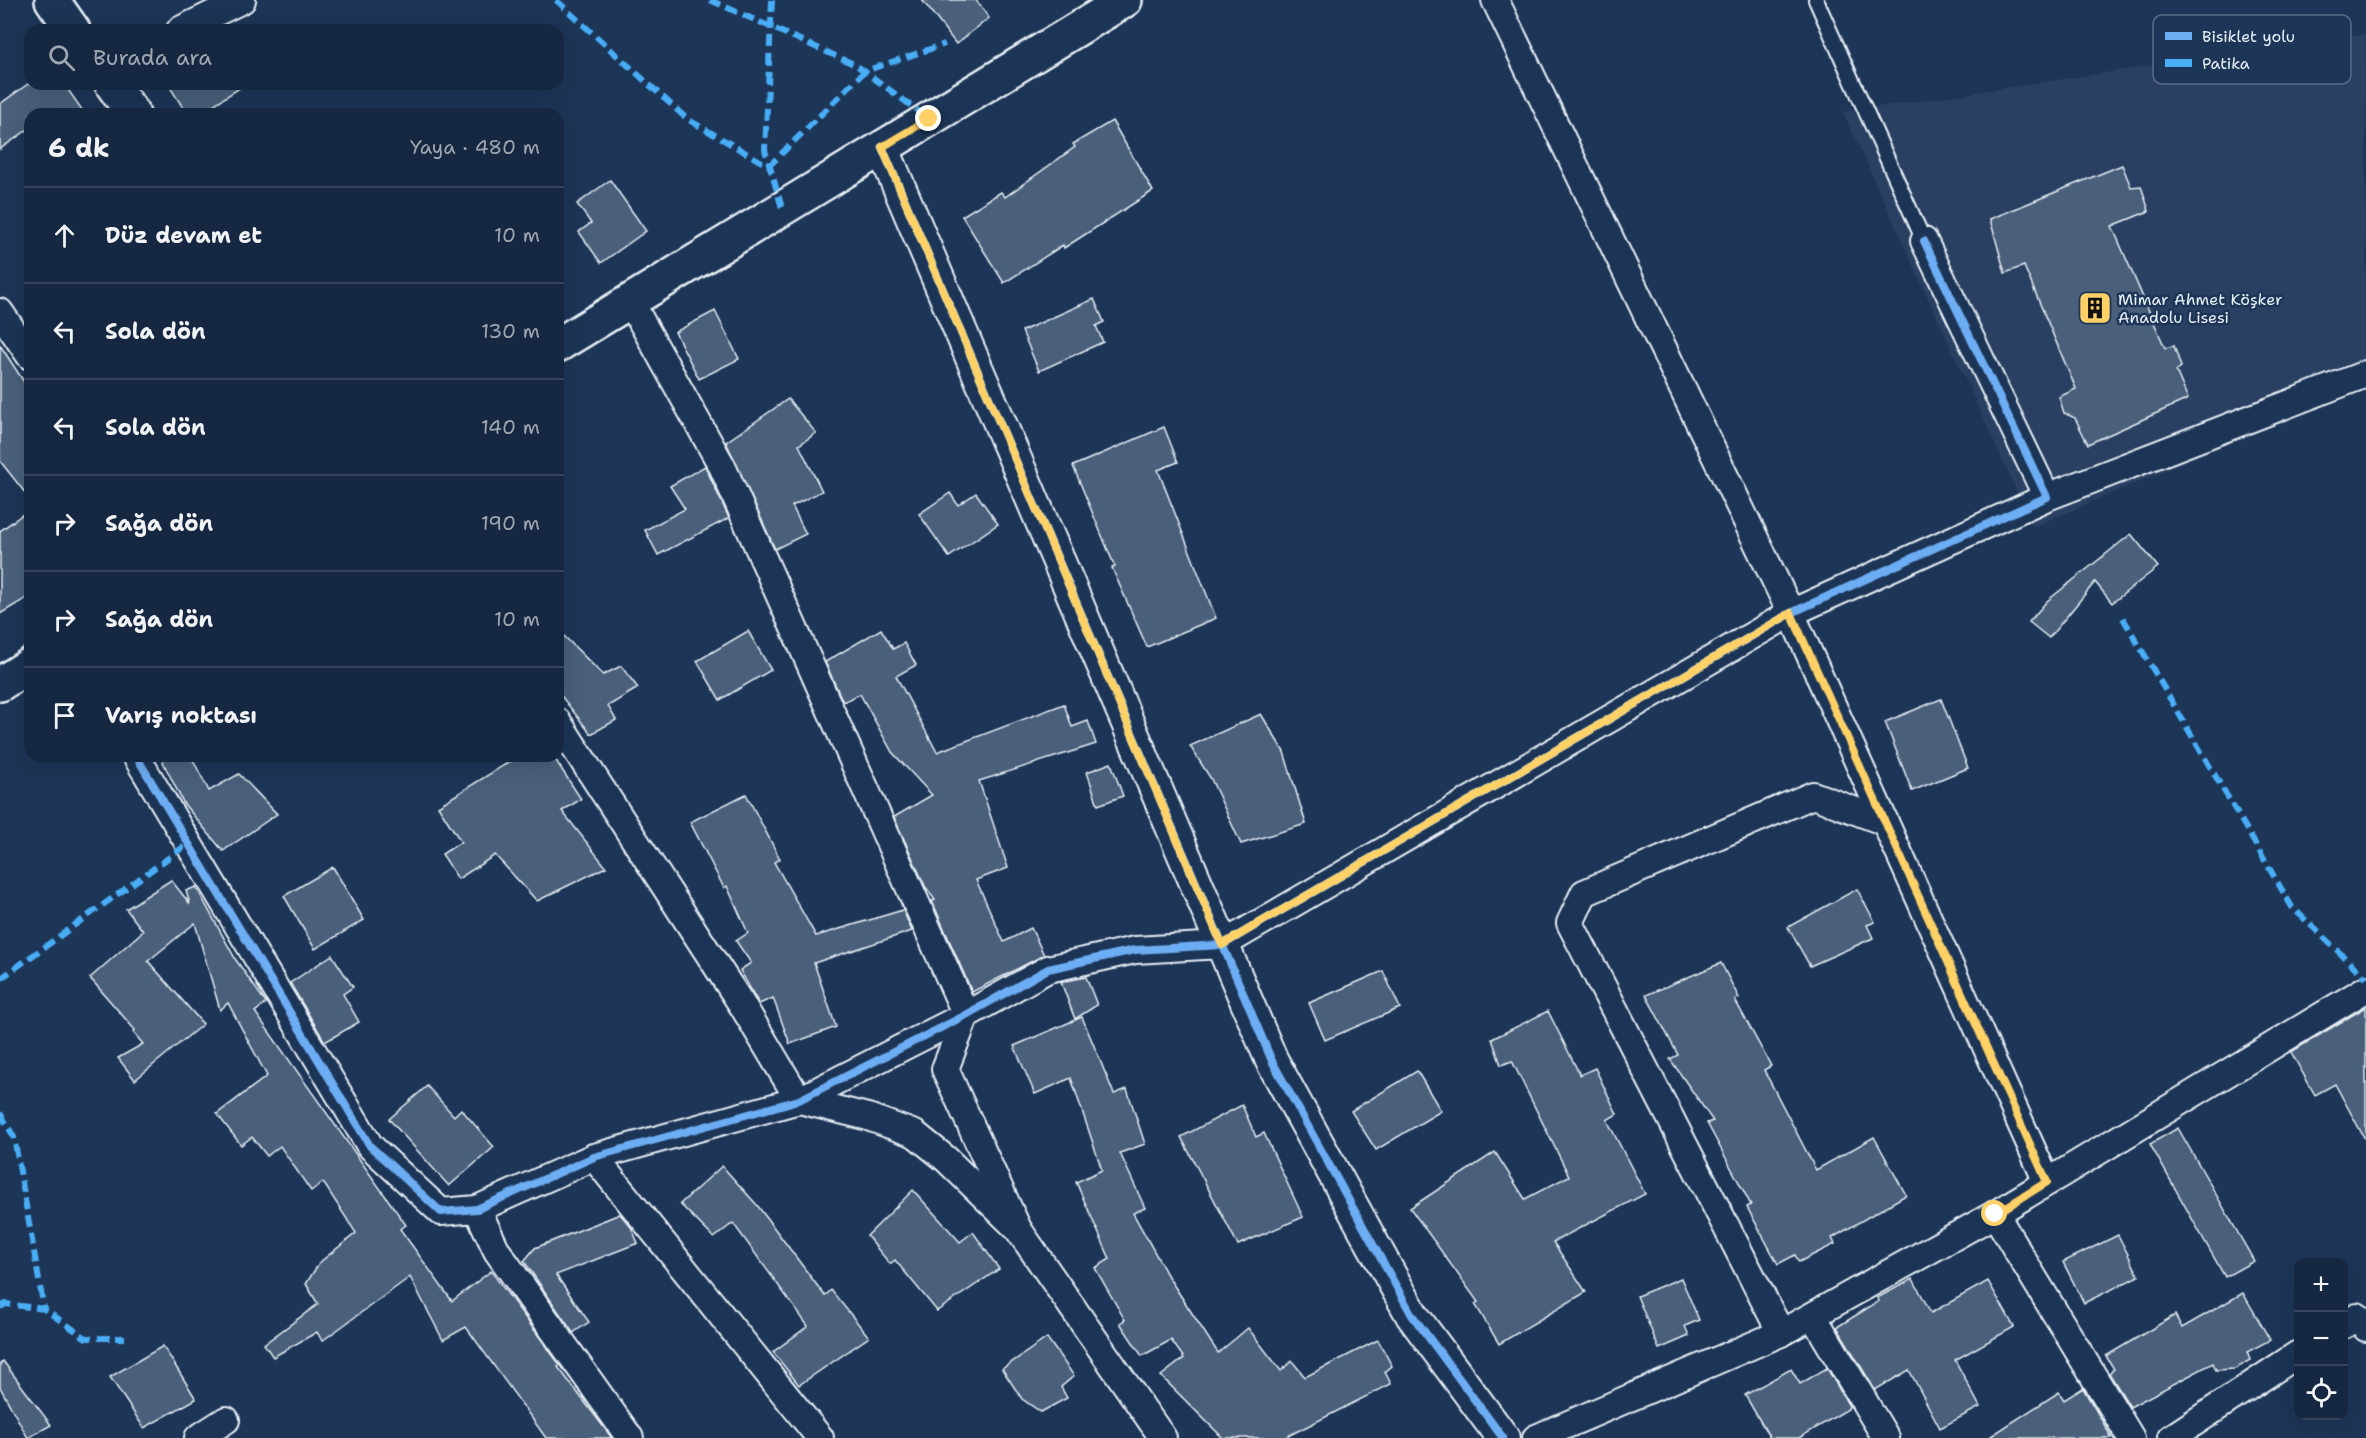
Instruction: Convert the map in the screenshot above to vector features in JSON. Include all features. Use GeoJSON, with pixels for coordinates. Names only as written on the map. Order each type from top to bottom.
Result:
{"type":"FeatureCollection","features":[{"type":"Feature","properties":{"kind":"main road"},"geometry":{"type":"LineString","coordinates":[[52,0],[69,24]]}},
{"type":"Feature","properties":{"kind":"main road"},"geometry":{"type":"LineString","coordinates":[[564,341],[1125,0]]}},
{"type":"Feature","properties":{"kind":"main road"},"geometry":{"type":"LineString","coordinates":[[116,90],[129,108]]}},
{"type":"Feature","properties":{"kind":"main road"},"geometry":{"type":"LineString","coordinates":[[0,684],[24,669]]}},
{"type":"Feature","properties":{"kind":"street"},"geometry":{"type":"LineString","coordinates":[[192,24],[242,0]]}},
{"type":"Feature","properties":{"kind":"street"},"geometry":{"type":"LineString","coordinates":[[1495,0],[1791,613],[2047,1182]]}},
{"type":"Feature","properties":{"kind":"street"},"geometry":{"type":"LineString","coordinates":[[882,147],[1272,1061],[1412,1315],[1503,1438]]}},
{"type":"Feature","properties":{"kind":"street"},"geometry":{"type":"LineString","coordinates":[[1924,241],[2047,497]]}},
{"type":"Feature","properties":{"kind":"street"},"geometry":{"type":"LineString","coordinates":[[630,301],[722,466],[966,1015],[945,1069],[1018,1229],[1163,1438]]}},
{"type":"Feature","properties":{"kind":"street"},"geometry":{"type":"LineString","coordinates":[[0,312],[24,347]]}},
{"type":"Feature","properties":{"kind":"street"},"geometry":{"type":"LineString","coordinates":[[140,762],[370,1146],[441,1212],[477,1209],[594,1157],[799,1100],[966,1015],[1048,969],[1135,950],[1222,945],[1791,613],[2047,497],[2366,374]]}},
{"type":"Feature","properties":{"kind":"street"},"geometry":{"type":"LineString","coordinates":[[564,731],[737,998],[799,1100],[868,1117],[915,1134],[946,1159],[1018,1229]]}},
{"type":"Feature","properties":{"kind":"street"},"geometry":{"type":"LineString","coordinates":[[1781,1333],[1570,923],[1584,893],[1813,795],[1885,822]]}},
{"type":"Feature","properties":{"kind":"street"},"geometry":{"type":"LineString","coordinates":[[1536,1438],[1781,1333],[1813,1316],[1995,1214],[2366,989]]}},
{"type":"Feature","properties":{"kind":"street"},"geometry":{"type":"LineString","coordinates":[[594,1157],[820,1438]]}},
{"type":"Feature","properties":{"kind":"street"},"geometry":{"type":"LineString","coordinates":[[477,1209],[497,1251],[630,1438]]}},
{"type":"Feature","properties":{"kind":"street"},"geometry":{"type":"LineString","coordinates":[[1995,1214],[2131,1438]]}},
{"type":"Feature","properties":{"kind":"street"},"geometry":{"type":"LineString","coordinates":[[1813,1316],[1886,1438]]}},
{"type":"Feature","properties":{"kind":"street"},"geometry":{"type":"LineString","coordinates":[[2348,1322],[2357,1316],[2366,1328]]}},
{"type":"Feature","properties":{"kind":"street"},"geometry":{"type":"LineString","coordinates":[[2172,1438],[2294,1357]]}},
{"type":"Feature","properties":{"kind":"street"},"geometry":{"type":"LineString","coordinates":[[198,1438],[226,1420]]}},
{"type":"Feature","properties":{"kind":"lane"},"geometry":{"type":"LineString","coordinates":[[1816,0],[1924,241]]}},
{"type":"Feature","properties":{"kind":"shaded area"},"geometry":{"type":"Polygon","coordinates":[[[2366,34],[2366,384],[2033,527],[1843,112],[2153,66],[2153,84],[2351,84],[2351,36],[2366,34]]]}},
{"type":"Feature","properties":{"kind":"building"},"geometry":{"type":"Polygon","coordinates":[[[922,0],[976,0],[989,18],[956,44],[922,0]]]}},
{"type":"Feature","properties":{"kind":"building"},"geometry":{"type":"Polygon","coordinates":[[[24,87],[24,90],[68,90],[81,108],[24,108],[24,132],[0,149],[0,104],[24,87]]]}},
{"type":"Feature","properties":{"kind":"building"},"geometry":{"type":"Polygon","coordinates":[[[172,90],[237,90],[208,108],[183,108],[172,90]]]}},
{"type":"Feature","properties":{"kind":"building"},"geometry":{"type":"Polygon","coordinates":[[[1112,121],[1153,191],[1004,283],[962,216],[1001,192],[1005,197],[1075,147],[1073,144],[1112,121]]]}},
{"type":"Feature","properties":{"kind":"building","name":"Mimar Ahmet Köşker Anadolu Lisesi"},"geometry":{"type":"Polygon","coordinates":[[[2122,165],[2131,187],[2141,186],[2149,211],[2112,226],[2165,348],[2174,346],[2181,367],[2176,371],[2188,399],[2088,444],[2075,418],[2064,413],[2059,397],[2076,389],[2024,266],[2005,273],[1990,219],[2122,165]]]}},
{"type":"Feature","properties":{"kind":"building"},"geometry":{"type":"Polygon","coordinates":[[[610,180],[646,231],[601,263],[579,232],[591,223],[577,204],[610,180]]]}},
{"type":"Feature","properties":{"kind":"building"},"geometry":{"type":"Polygon","coordinates":[[[1094,299],[1104,322],[1096,326],[1103,342],[1039,371],[1022,331],[1094,299]]]}},
{"type":"Feature","properties":{"kind":"building"},"geometry":{"type":"Polygon","coordinates":[[[715,311],[739,359],[699,379],[675,332],[715,311]]]}},
{"type":"Feature","properties":{"kind":"building"},"geometry":{"type":"Polygon","coordinates":[[[0,345],[24,382],[24,491],[0,461],[0,345]]]}},
{"type":"Feature","properties":{"kind":"building"},"geometry":{"type":"Polygon","coordinates":[[[788,399],[816,433],[799,445],[822,491],[792,506],[806,534],[775,549],[726,442],[788,399]]]}},
{"type":"Feature","properties":{"kind":"building"},"geometry":{"type":"Polygon","coordinates":[[[1164,427],[1178,462],[1158,470],[1216,618],[1147,647],[1112,568],[1115,567],[1073,466],[1164,427]]]}},
{"type":"Feature","properties":{"kind":"building"},"geometry":{"type":"Polygon","coordinates":[[[705,466],[729,518],[658,555],[645,530],[685,509],[670,486],[705,466]]]}},
{"type":"Feature","properties":{"kind":"building"},"geometry":{"type":"Polygon","coordinates":[[[950,493],[958,505],[976,493],[998,524],[949,557],[919,514],[950,493]]]}},
{"type":"Feature","properties":{"kind":"building"},"geometry":{"type":"Polygon","coordinates":[[[24,513],[24,600],[0,614],[0,531],[24,513]]]}},
{"type":"Feature","properties":{"kind":"building"},"geometry":{"type":"Polygon","coordinates":[[[2131,534],[2158,567],[2112,603],[2095,582],[2049,638],[2029,622],[2047,601],[2131,534]]]}},
{"type":"Feature","properties":{"kind":"building"},"geometry":{"type":"Polygon","coordinates":[[[881,629],[893,649],[904,643],[916,665],[896,676],[937,752],[1064,704],[1072,727],[1088,721],[1096,744],[979,781],[1008,868],[976,880],[1004,942],[1031,928],[1044,955],[972,992],[932,901],[935,900],[925,886],[894,817],[932,795],[892,752],[860,694],[843,702],[825,662],[881,629]]]}},
{"type":"Feature","properties":{"kind":"building"},"geometry":{"type":"Polygon","coordinates":[[[748,631],[771,670],[720,700],[697,661],[748,631]]]}},
{"type":"Feature","properties":{"kind":"building"},"geometry":{"type":"Polygon","coordinates":[[[564,636],[603,675],[621,666],[638,688],[608,706],[616,720],[591,734],[564,700],[564,636]]]}},
{"type":"Feature","properties":{"kind":"building"},"geometry":{"type":"Polygon","coordinates":[[[1941,699],[1968,768],[1912,791],[1885,722],[1941,699]]]}},
{"type":"Feature","properties":{"kind":"building"},"geometry":{"type":"Polygon","coordinates":[[[1261,714],[1284,752],[1306,824],[1241,844],[1211,779],[1190,746],[1261,714]]]}},
{"type":"Feature","properties":{"kind":"building"},"geometry":{"type":"Polygon","coordinates":[[[163,762],[194,762],[209,791],[239,774],[277,814],[223,851],[184,804],[163,762]]]}},
{"type":"Feature","properties":{"kind":"building"},"geometry":{"type":"Polygon","coordinates":[[[509,762],[557,762],[581,799],[562,811],[606,867],[537,901],[495,855],[458,879],[442,854],[461,842],[438,806],[509,762]]]}},
{"type":"Feature","properties":{"kind":"building"},"geometry":{"type":"Polygon","coordinates":[[[1111,763],[1123,796],[1098,805],[1087,772],[1111,763]]]}},
{"type":"Feature","properties":{"kind":"building"},"geometry":{"type":"Polygon","coordinates":[[[746,794],[780,859],[774,862],[816,936],[903,910],[912,931],[814,963],[836,1027],[790,1044],[773,998],[759,1004],[740,970],[751,963],[736,941],[748,933],[727,886],[724,888],[690,822],[746,794]]]}},
{"type":"Feature","properties":{"kind":"building"},"geometry":{"type":"Polygon","coordinates":[[[333,867],[364,920],[315,949],[284,896],[333,867]]]}},
{"type":"Feature","properties":{"kind":"building"},"geometry":{"type":"Polygon","coordinates":[[[171,880],[190,904],[186,891],[196,887],[236,960],[266,1003],[255,1012],[406,1225],[400,1229],[452,1301],[491,1271],[560,1365],[558,1367],[612,1438],[546,1438],[466,1327],[443,1340],[410,1277],[322,1341],[317,1332],[273,1357],[264,1344],[318,1304],[306,1284],[319,1263],[356,1233],[323,1182],[311,1191],[280,1146],[267,1156],[252,1137],[241,1145],[217,1114],[267,1076],[228,1003],[220,1010],[195,923],[148,961],[203,1024],[135,1080],[118,1058],[143,1044],[133,1032],[135,1030],[90,978],[143,931],[126,909],[171,880]]]}},
{"type":"Feature","properties":{"kind":"building"},"geometry":{"type":"Polygon","coordinates":[[[1857,889],[1875,922],[1867,925],[1873,938],[1810,966],[1788,927],[1857,889]]]}},
{"type":"Feature","properties":{"kind":"building"},"geometry":{"type":"Polygon","coordinates":[[[332,955],[353,987],[343,994],[359,1022],[325,1042],[290,983],[332,955]]]}},
{"type":"Feature","properties":{"kind":"building"},"geometry":{"type":"Polygon","coordinates":[[[1721,963],[1739,998],[1735,1000],[1771,1066],[1764,1070],[1816,1170],[1874,1137],[1906,1195],[1832,1238],[1835,1244],[1799,1262],[1795,1255],[1778,1264],[1747,1207],[1751,1205],[1707,1123],[1713,1121],[1670,1059],[1678,1055],[1646,995],[1721,963]]]}},
{"type":"Feature","properties":{"kind":"building"},"geometry":{"type":"Polygon","coordinates":[[[1383,971],[1400,1008],[1325,1040],[1309,1003],[1383,971]]]}},
{"type":"Feature","properties":{"kind":"building"},"geometry":{"type":"Polygon","coordinates":[[[1086,977],[1097,1005],[1075,1019],[1061,982],[1086,977]]]}},
{"type":"Feature","properties":{"kind":"building"},"geometry":{"type":"Polygon","coordinates":[[[2366,1007],[2366,1141],[2335,1084],[2315,1095],[2291,1052],[2366,1007]]]}},
{"type":"Feature","properties":{"kind":"building"},"geometry":{"type":"Polygon","coordinates":[[[1548,1011],[1580,1075],[1595,1068],[1617,1114],[1607,1120],[1645,1194],[1553,1242],[1586,1292],[1499,1344],[1475,1304],[1478,1302],[1410,1208],[1495,1152],[1525,1199],[1569,1176],[1512,1061],[1501,1065],[1492,1039],[1548,1011]]]}},
{"type":"Feature","properties":{"kind":"building"},"geometry":{"type":"Polygon","coordinates":[[[1082,1017],[1114,1094],[1127,1089],[1145,1144],[1120,1153],[1145,1208],[1133,1213],[1169,1278],[1218,1353],[1248,1328],[1281,1371],[1292,1361],[1305,1377],[1378,1340],[1392,1366],[1385,1372],[1391,1384],[1284,1438],[1223,1438],[1161,1376],[1184,1358],[1171,1340],[1142,1356],[1120,1323],[1125,1320],[1095,1268],[1110,1259],[1076,1182],[1102,1170],[1071,1078],[1035,1094],[1014,1046],[1082,1017]]]}},
{"type":"Feature","properties":{"kind":"building"},"geometry":{"type":"Polygon","coordinates":[[[1417,1071],[1441,1111],[1376,1150],[1351,1111],[1417,1071]]]}},
{"type":"Feature","properties":{"kind":"building"},"geometry":{"type":"Polygon","coordinates":[[[427,1086],[454,1116],[461,1109],[494,1147],[449,1186],[389,1119],[427,1086]]]}},
{"type":"Feature","properties":{"kind":"building"},"geometry":{"type":"Polygon","coordinates":[[[1242,1105],[1256,1137],[1264,1133],[1303,1217],[1238,1245],[1181,1137],[1242,1105]]]}},
{"type":"Feature","properties":{"kind":"building"},"geometry":{"type":"Polygon","coordinates":[[[2178,1128],[2254,1261],[2225,1277],[2150,1144],[2178,1128]]]}},
{"type":"Feature","properties":{"kind":"building"},"geometry":{"type":"Polygon","coordinates":[[[722,1166],[757,1205],[825,1296],[831,1290],[869,1337],[799,1385],[773,1352],[808,1326],[733,1223],[714,1238],[680,1204],[722,1166]]]}},
{"type":"Feature","properties":{"kind":"building"},"geometry":{"type":"Polygon","coordinates":[[[913,1190],[960,1242],[973,1232],[999,1269],[937,1311],[895,1260],[890,1264],[867,1236],[913,1190]]]}},
{"type":"Feature","properties":{"kind":"building"},"geometry":{"type":"Polygon","coordinates":[[[620,1214],[631,1227],[638,1243],[556,1275],[589,1322],[573,1333],[524,1261],[535,1248],[620,1214]]]}},
{"type":"Feature","properties":{"kind":"building"},"geometry":{"type":"Polygon","coordinates":[[[2118,1235],[2139,1276],[2084,1303],[2063,1262],[2118,1235]]]}},
{"type":"Feature","properties":{"kind":"building"},"geometry":{"type":"Polygon","coordinates":[[[1681,1278],[1699,1320],[1685,1326],[1689,1336],[1659,1349],[1637,1296],[1681,1278]]]}},
{"type":"Feature","properties":{"kind":"building"},"geometry":{"type":"Polygon","coordinates":[[[1913,1279],[1931,1313],[1988,1281],[2014,1327],[1955,1360],[1980,1407],[1940,1428],[1909,1370],[1875,1390],[1837,1327],[1879,1301],[1877,1298],[1913,1279]]]}},
{"type":"Feature","properties":{"kind":"building"},"geometry":{"type":"Polygon","coordinates":[[[2243,1293],[2270,1340],[2247,1352],[2250,1360],[2235,1369],[2216,1370],[2213,1363],[2130,1407],[2109,1373],[2114,1369],[2106,1356],[2175,1315],[2182,1328],[2243,1293]]]}},
{"type":"Feature","properties":{"kind":"building"},"geometry":{"type":"Polygon","coordinates":[[[1047,1338],[1074,1376],[1061,1387],[1067,1398],[1041,1412],[1022,1399],[1002,1369],[1047,1338]]]}},
{"type":"Feature","properties":{"kind":"building"},"geometry":{"type":"Polygon","coordinates":[[[163,1346],[196,1399],[144,1428],[110,1377],[163,1346]]]}},
{"type":"Feature","properties":{"kind":"building"},"geometry":{"type":"Polygon","coordinates":[[[3,1361],[51,1425],[28,1438],[0,1387],[0,1364],[3,1361]]]}},
{"type":"Feature","properties":{"kind":"building"},"geometry":{"type":"Polygon","coordinates":[[[1827,1368],[1849,1406],[1848,1409],[1799,1438],[1770,1438],[1745,1395],[1791,1369],[1800,1384],[1827,1368]]]}},
{"type":"Feature","properties":{"kind":"building"},"geometry":{"type":"Polygon","coordinates":[[[2083,1388],[2112,1438],[1988,1438],[2059,1392],[2064,1400],[2083,1388]]]}},
{"type":"Feature","properties":{"kind":"marked path"},"geometry":{"type":"LineString","coordinates":[[556,0],[687,119],[769,166],[865,71],[945,44]]}},
{"type":"Feature","properties":{"kind":"marked path"},"geometry":{"type":"LineString","coordinates":[[710,0],[856,65],[929,119]]}},
{"type":"Feature","properties":{"kind":"marked path"},"geometry":{"type":"LineString","coordinates":[[772,0],[765,150],[782,208]]}},
{"type":"Feature","properties":{"kind":"marked path"},"geometry":{"type":"LineString","coordinates":[[2123,618],[2292,907],[2366,978]]}},
{"type":"Feature","properties":{"kind":"marked path"},"geometry":{"type":"LineString","coordinates":[[0,979],[189,843]]}},
{"type":"Feature","properties":{"kind":"marked path"},"geometry":{"type":"LineString","coordinates":[[0,1113],[14,1137],[44,1309]]}},
{"type":"Feature","properties":{"kind":"marked path"},"geometry":{"type":"LineString","coordinates":[[0,1307],[6,1304],[44,1309],[86,1338],[125,1338]]}},
{"type":"Feature","properties":{"kind":"cycle path"},"geometry":{"type":"LineString","coordinates":[[882,147],[1272,1061],[1412,1315],[1503,1438]]}},
{"type":"Feature","properties":{"kind":"cycle path"},"geometry":{"type":"LineString","coordinates":[[140,762],[370,1146],[441,1212],[477,1209],[594,1157],[799,1100],[966,1015],[1048,969],[1135,950],[1222,945],[1791,613],[2047,497],[1924,241]]}},
{"type":"Feature","properties":{"kind":"place","name":"Mimar Ahmet Köşker Anadolu Lisesi"},"geometry":{"type":"Point","coordinates":[2095,308]}},
{"type":"Feature","properties":{"kind":"route"},"geometry":{"type":"LineString","coordinates":[[929,119],[882,147],[1222,945],[1791,613],[2047,1182],[1995,1214]]}}]}
